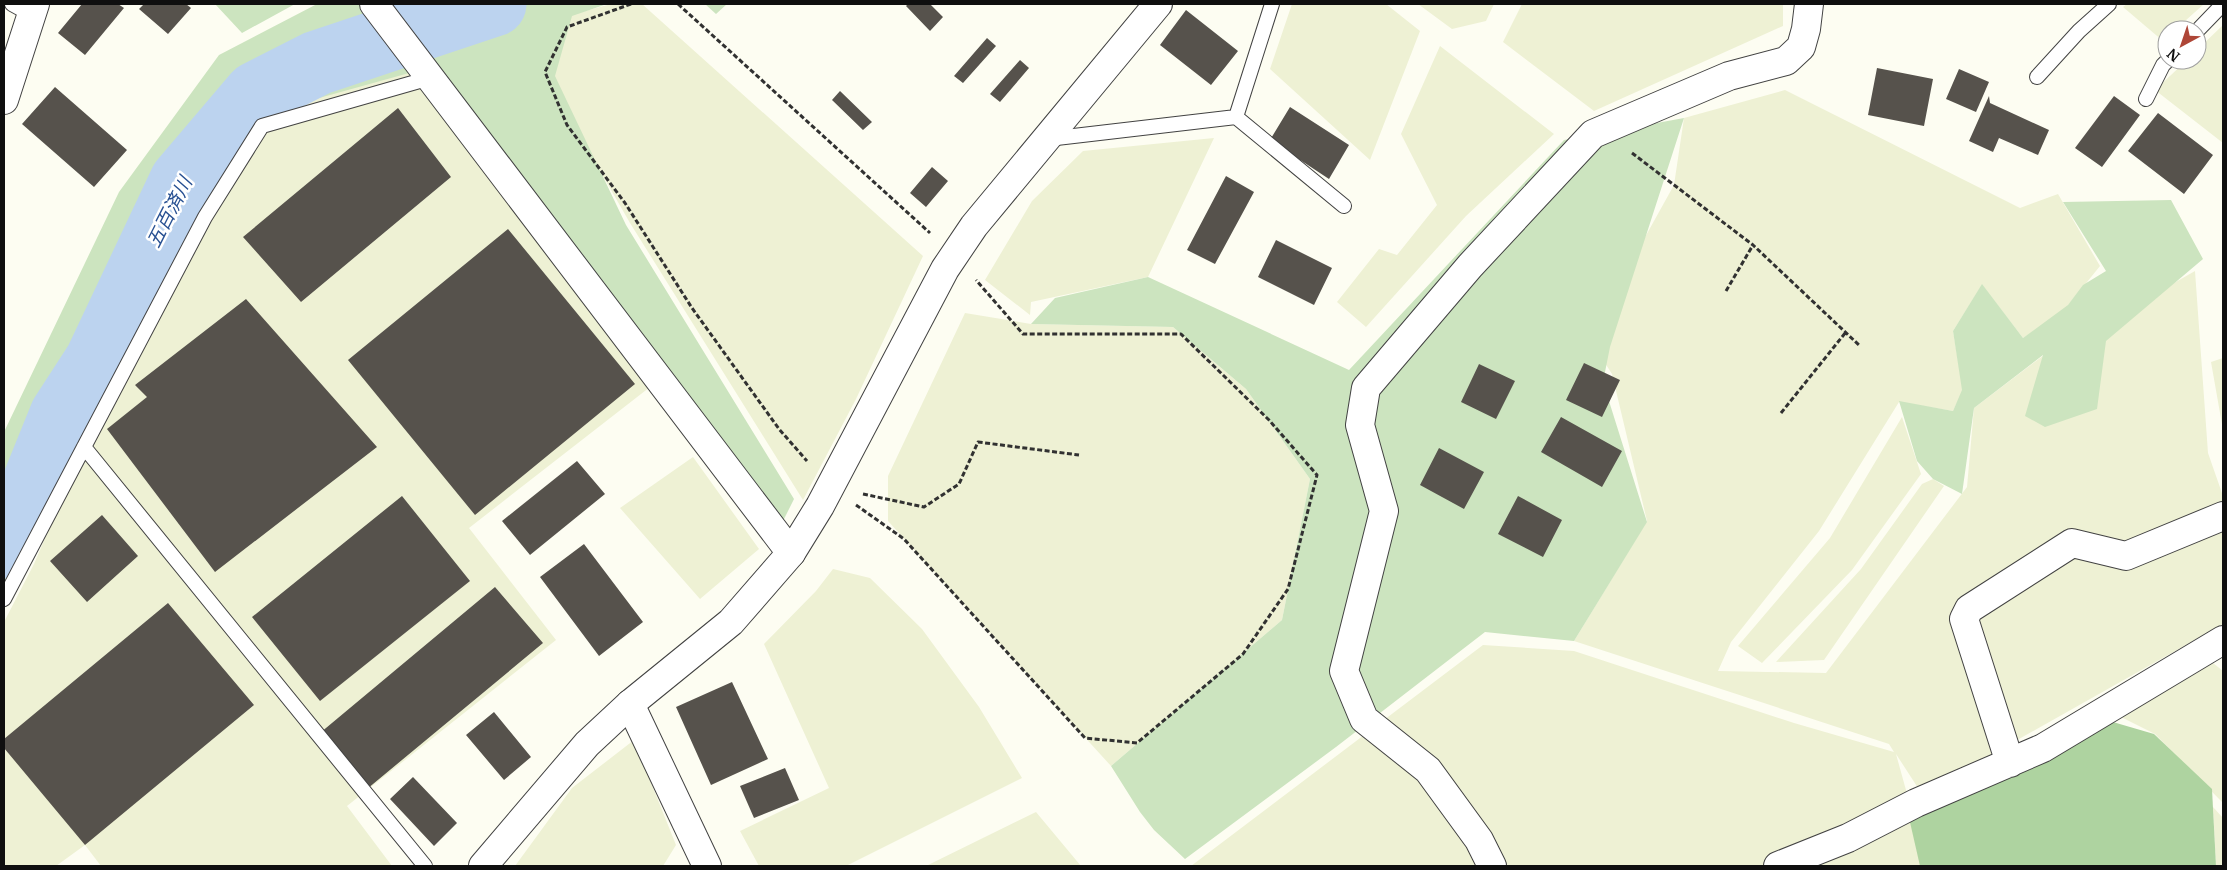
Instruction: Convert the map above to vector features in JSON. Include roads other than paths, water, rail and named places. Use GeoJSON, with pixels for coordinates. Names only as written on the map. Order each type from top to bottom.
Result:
{"type":"FeatureCollection","features":[{"type":"Feature","properties":{"kind":"street"},"geometry":{"type":"LineString","coordinates":[[374,4],[791,553]]}},
{"type":"Feature","properties":{"kind":"street"},"geometry":{"type":"LineString","coordinates":[[483,866],[587,744],[630,704],[731,622],[791,553],[830,486],[955,255],[974,226],[1158,4]]}},
{"type":"Feature","properties":{"kind":"street"},"geometry":{"type":"LineString","coordinates":[[1492,866],[1479,840],[1428,770],[1364,719],[1344,670],[1384,511],[1360,425],[1366,388],[1470,266],[1592,134],[1729,76],[1786,62],[1801,47],[1806,29],[1809,4]]}},
{"type":"Feature","properties":{"kind":"street"},"geometry":{"type":"LineString","coordinates":[[4,100],[26,7]]}},
{"type":"Feature","properties":{"kind":"street"},"geometry":{"type":"LineString","coordinates":[[2010,763],[1964,619],[1969,609],[2072,543],[2126,556],[2223,516]]}},
{"type":"Feature","properties":{"kind":"street"},"geometry":{"type":"LineString","coordinates":[[1778,866],[1848,838],[1916,803],[2044,748],[2223,640]]}},
{"type":"Feature","properties":{"kind":"street"},"geometry":{"type":"LineString","coordinates":[[630,704],[707,866]]}},
{"type":"Feature","properties":{"kind":"lane"},"geometry":{"type":"LineString","coordinates":[[1236,117],[1272,4]]}},
{"type":"Feature","properties":{"kind":"lane"},"geometry":{"type":"LineString","coordinates":[[2037,77],[2079,31],[2109,4]]}},
{"type":"Feature","properties":{"kind":"lane"},"geometry":{"type":"LineString","coordinates":[[2207,21],[2223,4]]}},
{"type":"Feature","properties":{"kind":"lane"},"geometry":{"type":"LineString","coordinates":[[2146,99],[2160,70]]}},
{"type":"Feature","properties":{"kind":"lane"},"geometry":{"type":"LineString","coordinates":[[4,599],[205,216],[262,126],[438,88]]}},
{"type":"Feature","properties":{"kind":"lane"},"geometry":{"type":"LineString","coordinates":[[1045,140],[1236,117],[1344,206]]}},
{"type":"Feature","properties":{"kind":"lane"},"geometry":{"type":"LineString","coordinates":[[84,447],[425,866]]}},
{"type":"Feature","properties":{"kind":"waterway","name":"五百済川"},"geometry":{"type":"LineString","coordinates":[[4,546],[30,494],[62,415],[97,361],[182,181],[256,94],[317,63],[494,4]]}}]}
